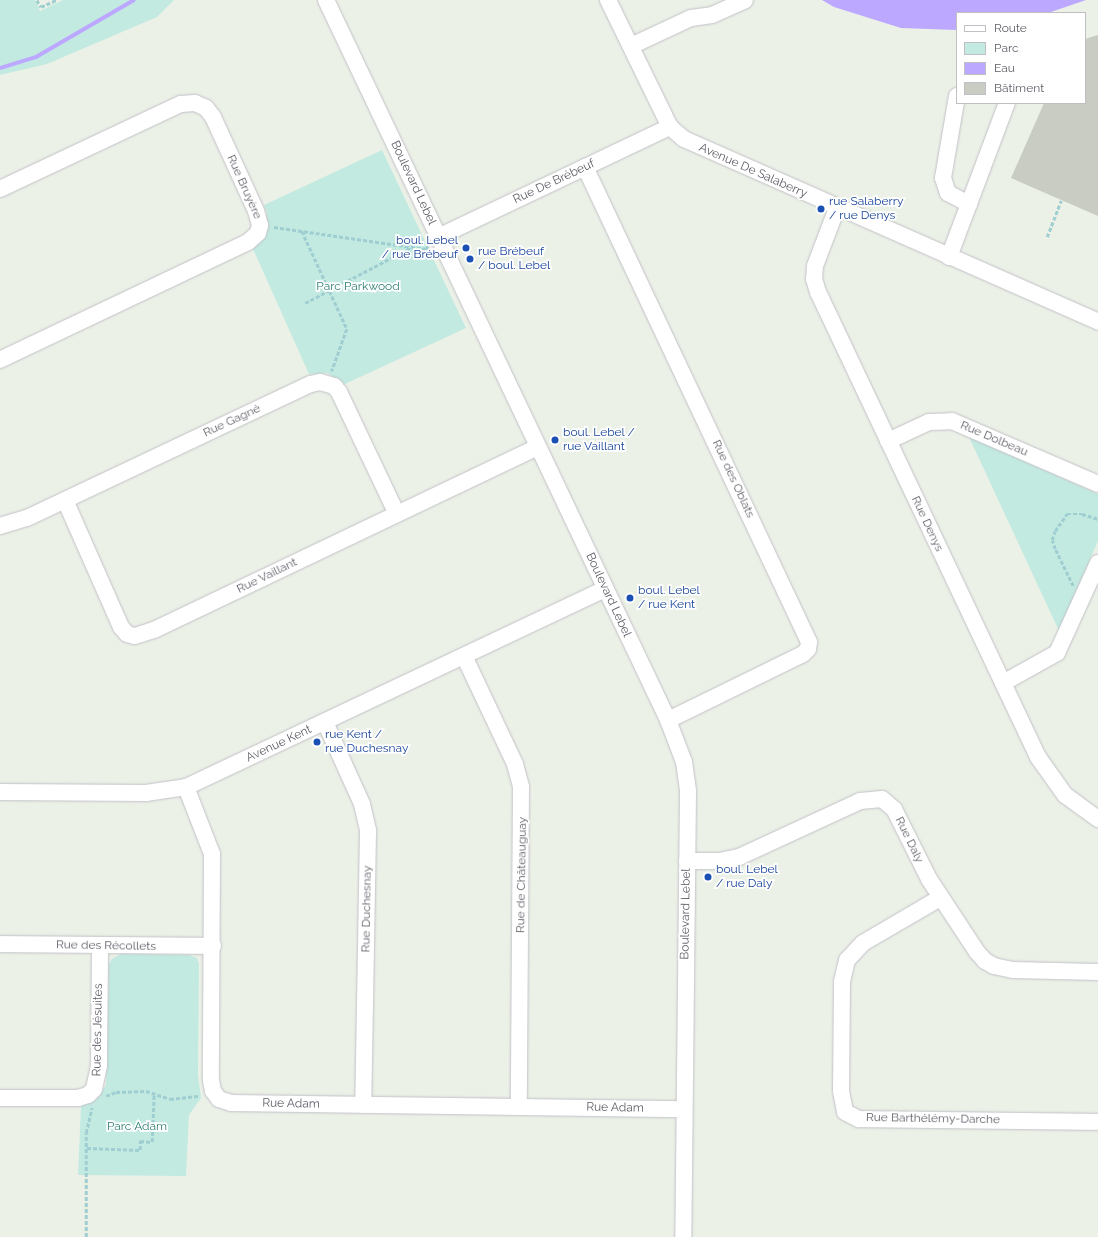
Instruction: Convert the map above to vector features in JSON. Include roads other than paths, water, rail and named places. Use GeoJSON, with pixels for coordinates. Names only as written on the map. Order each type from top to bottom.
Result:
{"type":"FeatureCollection","features":[{"type":"Feature","properties":{"kind":"street","name":"Boulevard Lebel"},"geometry":{"type":"LineString","coordinates":[[326,0],[434,242],[538,447],[668,720],[686,772],[687,861],[683,1237]]}},
{"type":"Feature","properties":{"kind":"street","name":"Avenue De Salaberry"},"geometry":{"type":"LineString","coordinates":[[608,0],[670,127],[690,142],[1098,322]]}},
{"type":"Feature","properties":{"kind":"street"},"geometry":{"type":"LineString","coordinates":[[631,46],[691,18],[712,15],[745,0]]}},
{"type":"Feature","properties":{"kind":"street"},"geometry":{"type":"LineString","coordinates":[[956,102],[944,178],[948,193],[969,204]]}},
{"type":"Feature","properties":{"kind":"street","name":"Rue Bruyère"},"geometry":{"type":"LineString","coordinates":[[0,190],[181,104],[195,103],[206,108],[212,117],[256,211],[260,225],[258,233],[248,242],[0,360]]}},
{"type":"Feature","properties":{"kind":"street"},"geometry":{"type":"LineString","coordinates":[[949,257],[1006,104]]}},
{"type":"Feature","properties":{"kind":"street","name":"Rue De Brébeuf"},"geometry":{"type":"LineString","coordinates":[[434,242],[585,167],[670,127]]}},
{"type":"Feature","properties":{"kind":"street","name":"Rue des Oblats"},"geometry":{"type":"LineString","coordinates":[[585,167],[809,642],[808,649],[803,654],[668,720]]}},
{"type":"Feature","properties":{"kind":"street","name":"Rue Denys"},"geometry":{"type":"LineString","coordinates":[[837,208],[816,259],[814,279],[888,441],[1038,757],[1053,782],[1072,801],[1098,819]]}},
{"type":"Feature","properties":{"kind":"street","name":"Rue Gagné"},"geometry":{"type":"LineString","coordinates":[[0,526],[19,521],[311,384],[320,382],[330,384],[339,392],[397,514]]}},
{"type":"Feature","properties":{"kind":"street","name":"Rue Dolbeau"},"geometry":{"type":"LineString","coordinates":[[888,441],[930,422],[952,421],[1098,484]]}},
{"type":"Feature","properties":{"kind":"street","name":"Rue Vaillant"},"geometry":{"type":"LineString","coordinates":[[65,500],[121,627],[127,634],[135,636],[154,630],[538,447]]}},
{"type":"Feature","properties":{"kind":"street"},"geometry":{"type":"LineString","coordinates":[[1003,682],[1057,653],[1098,563]]}},
{"type":"Feature","properties":{"kind":"street","name":"Avenue Kent"},"geometry":{"type":"LineString","coordinates":[[0,792],[146,793],[186,787],[605,589]]}},
{"type":"Feature","properties":{"kind":"street","name":"Rue de Châteauguay"},"geometry":{"type":"LineString","coordinates":[[464,656],[515,764],[522,787],[519,1106]]}},
{"type":"Feature","properties":{"kind":"street","name":"Rue Duchesnay"},"geometry":{"type":"LineString","coordinates":[[325,722],[362,804],[368,831],[363,1105]]}},
{"type":"Feature","properties":{"kind":"street","name":"Rue Adam"},"geometry":{"type":"LineString","coordinates":[[186,787],[205,830],[212,854],[213,946],[211,1080],[216,1095],[231,1103],[684,1109]]}},
{"type":"Feature","properties":{"kind":"street","name":"Rue Daly"},"geometry":{"type":"LineString","coordinates":[[687,861],[719,861],[739,857],[860,802],[877,798],[886,801],[894,809],[940,898],[977,952],[994,966],[1013,970],[1098,972]]}},
{"type":"Feature","properties":{"kind":"street","name":"Rue Barthélémy-Darche"},"geometry":{"type":"LineString","coordinates":[[940,898],[862,943],[847,960],[842,981],[841,1091],[845,1112],[859,1118],[1098,1122]]}},
{"type":"Feature","properties":{"kind":"street","name":"Rue des Récollets"},"geometry":{"type":"LineString","coordinates":[[0,944],[213,946]]}},
{"type":"Feature","properties":{"kind":"street","name":"Rue des Jésuites"},"geometry":{"type":"LineString","coordinates":[[0,1098],[78,1098],[88,1095],[94,1089],[99,1065],[100,946]]}},
{"type":"Feature","properties":{"kind":"water"},"geometry":{"type":"Polygon","coordinates":[[[822,0],[1086,0],[1051,12],[956,12],[956,30],[901,28],[834,7],[822,0]]]}},
{"type":"Feature","properties":{"kind":"waterway"},"geometry":{"type":"LineString","coordinates":[[0,68],[36,57],[134,0]]}},
{"type":"Feature","properties":{"kind":"place","name":"rue Salaberry / rue Denys"},"geometry":{"type":"Point","coordinates":[821,209]}},
{"type":"Feature","properties":{"kind":"place","name":"boul. Lebel / rue Brébeuf"},"geometry":{"type":"Point","coordinates":[466,248]}},
{"type":"Feature","properties":{"kind":"place","name":"rue Brébeuf / boul. Lebel"},"geometry":{"type":"Point","coordinates":[470,259]}},
{"type":"Feature","properties":{"kind":"place","name":"boul. Lebel / rue Vaillant"},"geometry":{"type":"Point","coordinates":[555,440]}},
{"type":"Feature","properties":{"kind":"place","name":"boul. Lebel / rue Kent"},"geometry":{"type":"Point","coordinates":[630,598]}},
{"type":"Feature","properties":{"kind":"place","name":"rue Kent / rue Duchesnay"},"geometry":{"type":"Point","coordinates":[317,742]}},
{"type":"Feature","properties":{"kind":"place","name":"boul. Lebel / rue Daly"},"geometry":{"type":"Point","coordinates":[708,877]}},
{"type":"Feature","properties":{"kind":"park label","name":"Parc Parkwood"},"geometry":{"type":"Point","coordinates":[358,287]}},
{"type":"Feature","properties":{"kind":"park label","name":"Parc Adam"},"geometry":{"type":"Point","coordinates":[137,1127]}}]}
